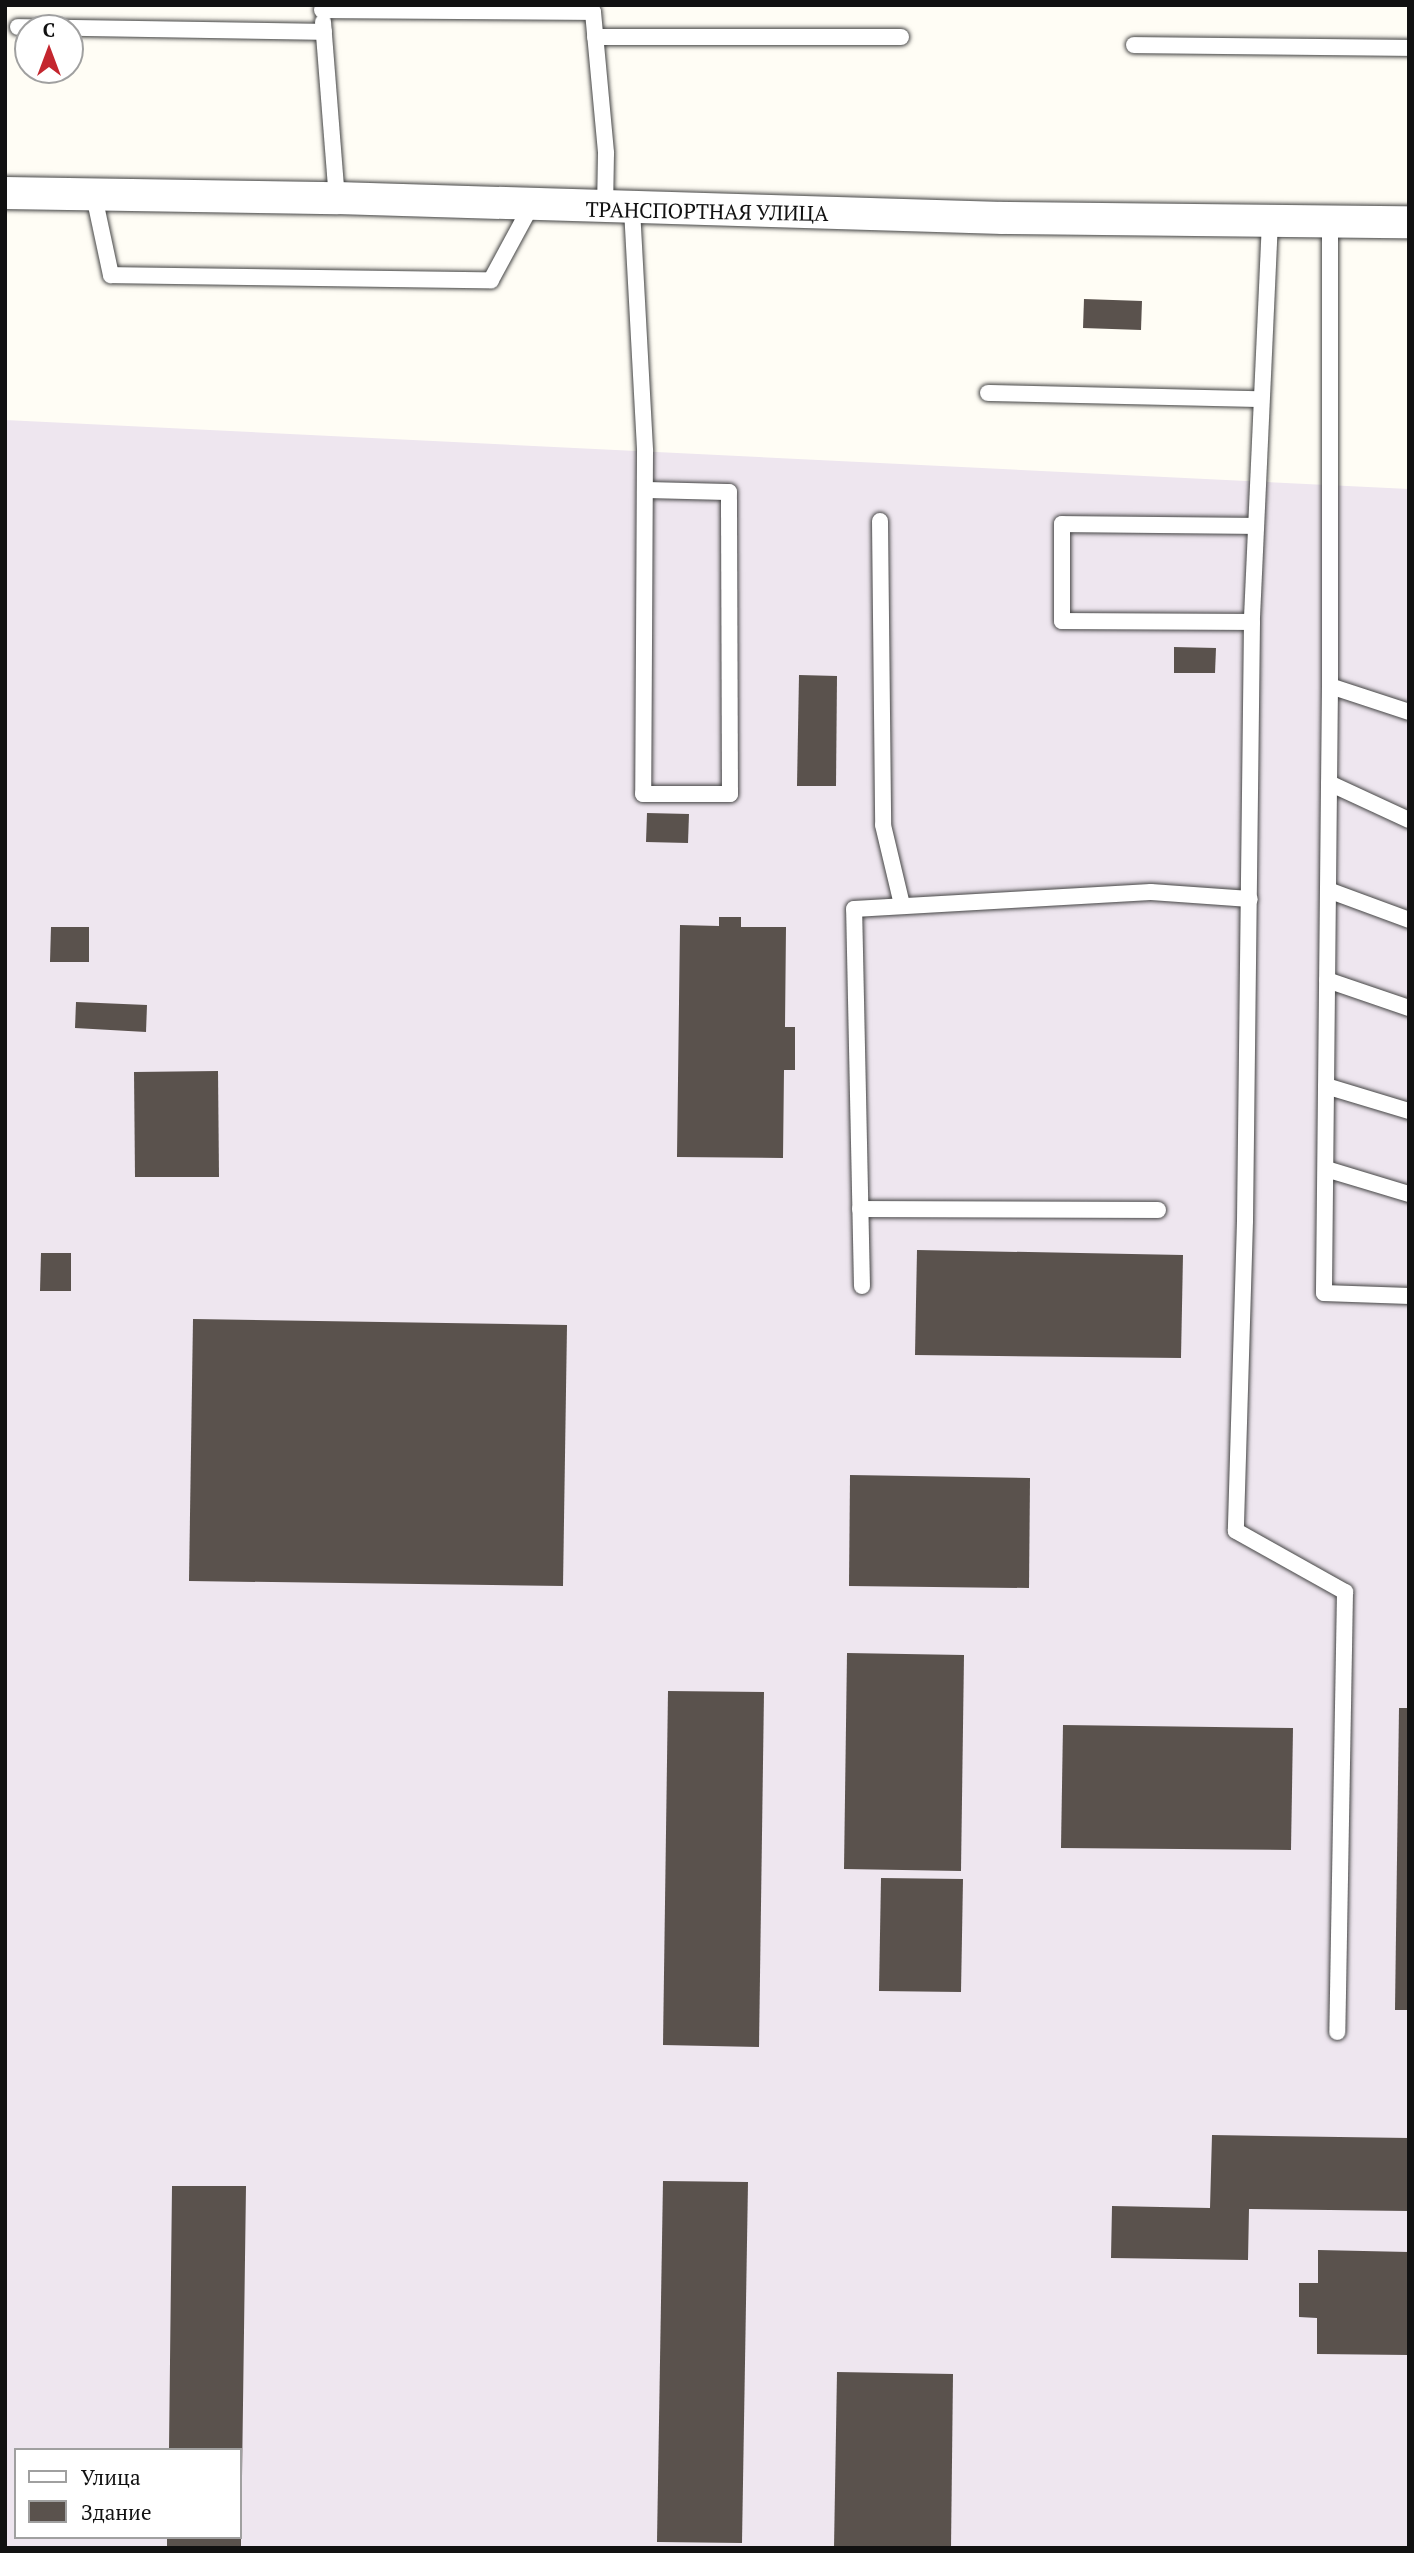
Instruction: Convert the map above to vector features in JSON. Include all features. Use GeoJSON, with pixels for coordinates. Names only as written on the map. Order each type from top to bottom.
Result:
{"type":"FeatureCollection","features":[{"type":"Feature","properties":{"kind":"street","name":"ТРАНСПОРТНАЯ УЛИЦА"},"geometry":{"type":"LineString","coordinates":[[5,193],[337,198],[619,209],[1409,222]]}},
{"type":"Feature","properties":{"kind":"lane"},"geometry":{"type":"LineString","coordinates":[[337,198],[322,8],[593,12],[606,153],[619,209],[645,490],[643,794],[730,794],[729,492],[645,490]]}},
{"type":"Feature","properties":{"kind":"lane"},"geometry":{"type":"LineString","coordinates":[[84,28],[324,32]]}},
{"type":"Feature","properties":{"kind":"lane"},"geometry":{"type":"LineString","coordinates":[[595,37],[901,37]]}},
{"type":"Feature","properties":{"kind":"lane"},"geometry":{"type":"LineString","coordinates":[[1134,45],[1409,48]]}},
{"type":"Feature","properties":{"kind":"lane"},"geometry":{"type":"LineString","coordinates":[[94,196],[111,275],[491,280],[531,206]]}},
{"type":"Feature","properties":{"kind":"lane"},"geometry":{"type":"LineString","coordinates":[[1270,221],[1252,622],[1246,1207],[1236,1531],[1345,1592],[1337,2032]]}},
{"type":"Feature","properties":{"kind":"lane"},"geometry":{"type":"LineString","coordinates":[[1330,222],[1330,686],[1324,1293],[1409,1296]]}},
{"type":"Feature","properties":{"kind":"lane"},"geometry":{"type":"LineString","coordinates":[[988,393],[1261,399]]}},
{"type":"Feature","properties":{"kind":"lane"},"geometry":{"type":"LineString","coordinates":[[880,521],[883,825],[902,905]]}},
{"type":"Feature","properties":{"kind":"lane"},"geometry":{"type":"LineString","coordinates":[[1252,622],[1062,621],[1062,524],[1255,526]]}},
{"type":"Feature","properties":{"kind":"lane"},"geometry":{"type":"LineString","coordinates":[[1330,686],[1409,712]]}},
{"type":"Feature","properties":{"kind":"lane"},"geometry":{"type":"LineString","coordinates":[[1329,783],[1409,820]]}},
{"type":"Feature","properties":{"kind":"lane"},"geometry":{"type":"LineString","coordinates":[[1328,890],[1409,920]]}},
{"type":"Feature","properties":{"kind":"lane"},"geometry":{"type":"LineString","coordinates":[[862,1286],[854,909],[1151,892],[1250,899]]}},
{"type":"Feature","properties":{"kind":"lane"},"geometry":{"type":"LineString","coordinates":[[1327,980],[1409,1009]]}},
{"type":"Feature","properties":{"kind":"lane"},"geometry":{"type":"LineString","coordinates":[[1326,1086],[1409,1111]]}},
{"type":"Feature","properties":{"kind":"lane"},"geometry":{"type":"LineString","coordinates":[[1326,1169],[1409,1194]]}},
{"type":"Feature","properties":{"kind":"lane"},"geometry":{"type":"LineString","coordinates":[[860,1209],[1158,1209]]}},
{"type":"Feature","properties":{"kind":"shaded area"},"geometry":{"type":"Polygon","coordinates":[[[5,420],[1409,489],[1409,2548],[5,2548],[5,420]]]}},
{"type":"Feature","properties":{"kind":"building"},"geometry":{"type":"Polygon","coordinates":[[[1084,299],[1142,301],[1141,330],[1083,328],[1084,299]]]}},
{"type":"Feature","properties":{"kind":"building"},"geometry":{"type":"Polygon","coordinates":[[[1174,647],[1216,648],[1215,673],[1174,673],[1174,647]]]}},
{"type":"Feature","properties":{"kind":"building"},"geometry":{"type":"Polygon","coordinates":[[[799,675],[837,676],[836,786],[797,786],[799,675]]]}},
{"type":"Feature","properties":{"kind":"building"},"geometry":{"type":"Polygon","coordinates":[[[647,813],[689,814],[688,843],[646,842],[647,813]]]}},
{"type":"Feature","properties":{"kind":"building"},"geometry":{"type":"Polygon","coordinates":[[[719,917],[741,917],[741,927],[786,927],[785,1027],[795,1027],[795,1070],[784,1070],[783,1158],[677,1157],[680,925],[719,926],[719,917]]]}},
{"type":"Feature","properties":{"kind":"building"},"geometry":{"type":"Polygon","coordinates":[[[51,927],[89,927],[89,962],[50,962],[51,927]]]}},
{"type":"Feature","properties":{"kind":"building"},"geometry":{"type":"Polygon","coordinates":[[[76,1002],[147,1005],[146,1032],[75,1028],[76,1002]]]}},
{"type":"Feature","properties":{"kind":"building"},"geometry":{"type":"Polygon","coordinates":[[[218,1071],[219,1177],[135,1177],[134,1072],[218,1071]]]}},
{"type":"Feature","properties":{"kind":"building"},"geometry":{"type":"Polygon","coordinates":[[[917,1250],[1183,1255],[1181,1358],[915,1355],[917,1250]]]}},
{"type":"Feature","properties":{"kind":"building"},"geometry":{"type":"Polygon","coordinates":[[[41,1253],[71,1253],[71,1291],[40,1291],[41,1253]]]}},
{"type":"Feature","properties":{"kind":"building"},"geometry":{"type":"Polygon","coordinates":[[[193,1319],[567,1325],[563,1586],[189,1581],[193,1319]]]}},
{"type":"Feature","properties":{"kind":"building"},"geometry":{"type":"Polygon","coordinates":[[[850,1475],[1030,1478],[1029,1588],[849,1586],[850,1475]]]}},
{"type":"Feature","properties":{"kind":"building"},"geometry":{"type":"Polygon","coordinates":[[[847,1653],[964,1655],[961,1871],[844,1869],[847,1653]]]}},
{"type":"Feature","properties":{"kind":"building"},"geometry":{"type":"Polygon","coordinates":[[[668,1691],[764,1692],[759,2047],[663,2045],[668,1691]]]}},
{"type":"Feature","properties":{"kind":"building"},"geometry":{"type":"Polygon","coordinates":[[[1399,1708],[1409,1708],[1409,2010],[1395,2010],[1399,1708]]]}},
{"type":"Feature","properties":{"kind":"building"},"geometry":{"type":"Polygon","coordinates":[[[1063,1725],[1293,1728],[1291,1850],[1061,1848],[1063,1725]]]}},
{"type":"Feature","properties":{"kind":"building"},"geometry":{"type":"Polygon","coordinates":[[[881,1878],[963,1879],[961,1992],[879,1991],[881,1878]]]}},
{"type":"Feature","properties":{"kind":"building"},"geometry":{"type":"Polygon","coordinates":[[[1212,2135],[1409,2138],[1409,2211],[1249,2209],[1248,2260],[1111,2258],[1112,2206],[1210,2208],[1212,2135]]]}},
{"type":"Feature","properties":{"kind":"building"},"geometry":{"type":"Polygon","coordinates":[[[663,2181],[748,2182],[742,2543],[657,2542],[663,2181]]]}},
{"type":"Feature","properties":{"kind":"building"},"geometry":{"type":"Polygon","coordinates":[[[172,2186],[246,2186],[242,2477],[242,2448],[169,2448],[172,2186]]]}},
{"type":"Feature","properties":{"kind":"building"},"geometry":{"type":"Polygon","coordinates":[[[1318,2250],[1409,2252],[1409,2355],[1317,2354],[1317,2318],[1299,2317],[1299,2283],[1318,2283],[1318,2250]]]}},
{"type":"Feature","properties":{"kind":"building"},"geometry":{"type":"Polygon","coordinates":[[[837,2372],[953,2374],[951,2548],[834,2548],[837,2372]]]}},
{"type":"Feature","properties":{"kind":"building"},"geometry":{"type":"Polygon","coordinates":[[[167,2539],[241,2539],[241,2548],[167,2548],[167,2539]]]}}]}
